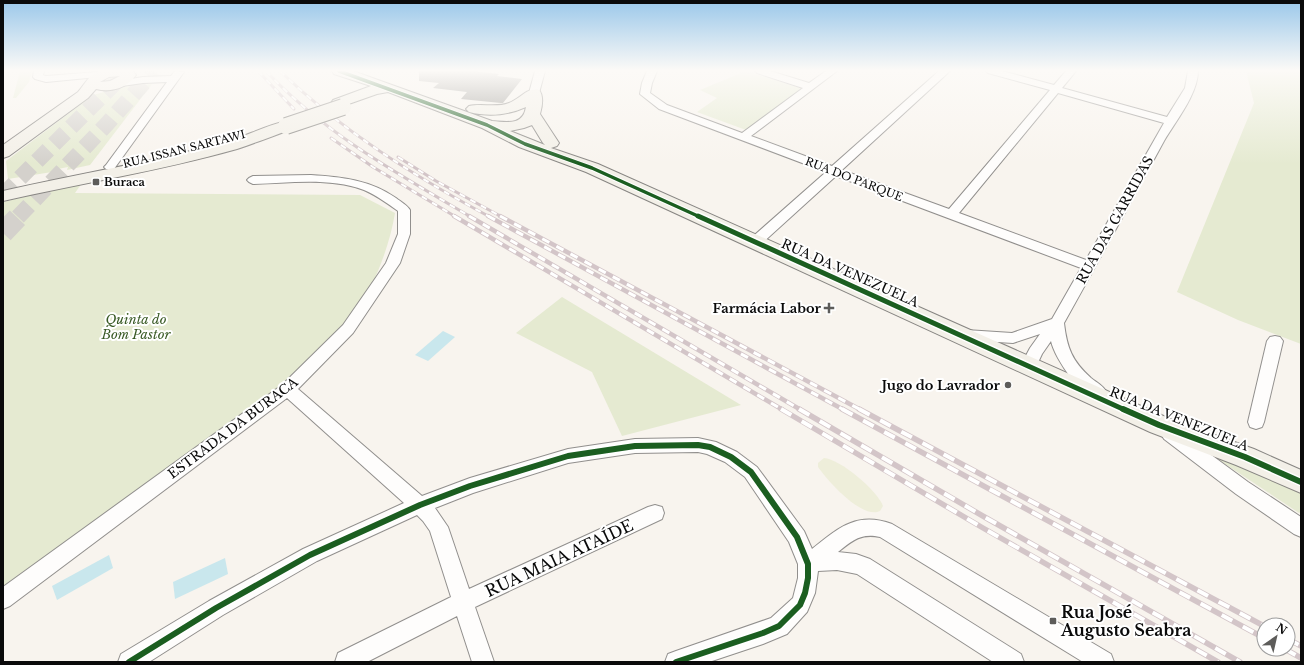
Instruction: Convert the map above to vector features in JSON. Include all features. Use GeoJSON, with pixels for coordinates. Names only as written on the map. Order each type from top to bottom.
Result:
{"type":"FeatureCollection","features":[{"type":"Feature","properties":{"kind":"street"},"geometry":{"type":"LineString","coordinates":[[3,153],[70,102]]}},
{"type":"Feature","properties":{"kind":"street"},"geometry":{"type":"LineString","coordinates":[[110,167],[157,102]]}},
{"type":"Feature","properties":{"kind":"street","name":"RUA ISSAN SARTAWI"},"geometry":{"type":"LineString","coordinates":[[3,183],[15,183],[142,161],[230,140],[352,102]]}},
{"type":"Feature","properties":{"kind":"street"},"geometry":{"type":"LineString","coordinates":[[348,103],[355,102]]}},
{"type":"Feature","properties":{"kind":"street","name":"RUA DA VENEZUELA"},"geometry":{"type":"LineString","coordinates":[[422,102],[487,125],[498,132],[518,134],[551,143],[592,168]]}},
{"type":"Feature","properties":{"kind":"street","name":"RUA DA VENEZUELA"},"geometry":{"type":"LineString","coordinates":[[451,102],[474,109],[518,134],[1123,409],[1301,482]]}},
{"type":"Feature","properties":{"kind":"street"},"geometry":{"type":"LineString","coordinates":[[474,109],[501,110],[513,108],[521,102]]}},
{"type":"Feature","properties":{"kind":"street"},"geometry":{"type":"LineString","coordinates":[[518,134],[530,102]]}},
{"type":"Feature","properties":{"kind":"street"},"geometry":{"type":"LineString","coordinates":[[518,134],[533,115],[535,102]]}},
{"type":"Feature","properties":{"kind":"street","name":"RUA DO PARQUE"},"geometry":{"type":"LineString","coordinates":[[657,102],[663,106],[743,137],[1088,266]]}},
{"type":"Feature","properties":{"kind":"street"},"geometry":{"type":"LineString","coordinates":[[743,137],[790,102]]}},
{"type":"Feature","properties":{"kind":"street"},"geometry":{"type":"LineString","coordinates":[[754,242],[911,102]]}},
{"type":"Feature","properties":{"kind":"street"},"geometry":{"type":"LineString","coordinates":[[951,215],[1045,102]]}},
{"type":"Feature","properties":{"kind":"street"},"geometry":{"type":"LineString","coordinates":[[1102,102],[1170,121]]}},
{"type":"Feature","properties":{"kind":"street","name":"RUA DAS GARRIDAS"},"geometry":{"type":"LineString","coordinates":[[1028,365],[1057,323],[1181,102]]}},
{"type":"Feature","properties":{"kind":"street"},"geometry":{"type":"LineString","coordinates":[[533,115],[551,143]]}},
{"type":"Feature","properties":{"kind":"street","name":"RUA ISSAN SARTAWI"},"geometry":{"type":"LineString","coordinates":[[3,196],[72,180],[142,167],[232,145],[284,124]]}},
{"type":"Feature","properties":{"kind":"street","name":"ESTRADA DA BURACA"},"geometry":{"type":"LineString","coordinates":[[3,599],[288,389],[348,329],[392,263],[397,234],[404,210],[375,190],[353,183],[313,180],[253,180]]}},
{"type":"Feature","properties":{"kind":"street"},"geometry":{"type":"LineString","coordinates":[[959,334],[1013,338],[1057,323],[1061,347],[1072,368],[1089,386],[1123,409]]}},
{"type":"Feature","properties":{"kind":"street"},"geometry":{"type":"LineString","coordinates":[[1256,422],[1275,341]]}},
{"type":"Feature","properties":{"kind":"street"},"geometry":{"type":"LineString","coordinates":[[288,389],[420,505],[438,526],[483,662]]}},
{"type":"Feature","properties":{"kind":"street","name":"RUA DA VENEZUELA"},"geometry":{"type":"LineString","coordinates":[[1159,425],[1242,488],[1301,528]]}},
{"type":"Feature","properties":{"kind":"street"},"geometry":{"type":"LineString","coordinates":[[130,662],[216,608],[310,556],[420,505],[470,486],[568,456],[635,446],[698,445],[710,447],[731,457],[750,472],[797,537],[805,553],[808,564],[805,593],[800,605],[779,626],[763,633],[676,662]]}},
{"type":"Feature","properties":{"kind":"street","name":"RUA MAIA ATAÍDE"},"geometry":{"type":"LineString","coordinates":[[346,661],[463,602],[655,513]]}},
{"type":"Feature","properties":{"kind":"street"},"geometry":{"type":"LineString","coordinates":[[808,564],[848,534],[860,528],[876,527],[885,530],[1103,662]]}},
{"type":"Feature","properties":{"kind":"street"},"geometry":{"type":"LineString","coordinates":[[808,564],[835,559],[863,566],[1013,662]]}},
{"type":"Feature","properties":{"kind":"green space"},"geometry":{"type":"Polygon","coordinates":[[[84,102],[138,102],[90,165],[67,170],[68,167],[53,170],[52,172],[8,179],[6,161],[84,102]]]}},
{"type":"Feature","properties":{"kind":"green space"},"geometry":{"type":"Polygon","coordinates":[[[711,102],[785,102],[746,130],[697,112],[711,102]]]}},
{"type":"Feature","properties":{"kind":"green space"},"geometry":{"type":"Polygon","coordinates":[[[1301,102],[1301,344],[1238,320],[1177,292],[1254,103],[1301,102]]]}},
{"type":"Feature","properties":{"kind":"green space","name":"Quinta do Bom Pastor"},"geometry":{"type":"Polygon","coordinates":[[[82,183],[75,193],[360,195],[395,213],[391,232],[382,260],[370,288],[362,301],[329,341],[281,388],[3,587],[3,202],[82,183]]]}},
{"type":"Feature","properties":{"kind":"green space"},"geometry":{"type":"Polygon","coordinates":[[[562,297],[741,405],[622,436],[592,372],[516,333],[562,297]]]}},
{"type":"Feature","properties":{"kind":"green space"},"geometry":{"type":"Polygon","coordinates":[[[1207,452],[1301,491],[1301,512],[1299,513],[1207,452]]]}},
{"type":"Feature","properties":{"kind":"green space"},"geometry":{"type":"Polygon","coordinates":[[[824,458],[848,469],[866,484],[874,492],[883,506],[880,511],[873,512],[864,510],[837,489],[818,467],[818,463],[824,458]]]}},
{"type":"Feature","properties":{"kind":"water"},"geometry":{"type":"Polygon","coordinates":[[[443,331],[455,337],[428,361],[415,355],[443,331]]]}},
{"type":"Feature","properties":{"kind":"water"},"geometry":{"type":"Polygon","coordinates":[[[109,555],[113,568],[57,600],[52,586],[109,555]]]}},
{"type":"Feature","properties":{"kind":"water"},"geometry":{"type":"Polygon","coordinates":[[[225,558],[228,574],[175,599],[173,582],[225,558]]]}},
{"type":"Feature","properties":{"kind":"tunnel"},"geometry":{"type":"LineString","coordinates":[[3,195],[96,102]]}},
{"type":"Feature","properties":{"kind":"tunnel"},"geometry":{"type":"LineString","coordinates":[[18,217],[126,102]]}},
{"type":"Feature","properties":{"kind":"tunnel"},"geometry":{"type":"LineString","coordinates":[[3,233],[19,216]]}},
{"type":"Feature","properties":{"kind":"railway"},"geometry":{"type":"LineString","coordinates":[[287,102],[294,109]]}},
{"type":"Feature","properties":{"kind":"railway"},"geometry":{"type":"LineString","coordinates":[[299,102],[363,152],[471,217]]}},
{"type":"Feature","properties":{"kind":"railway"},"geometry":{"type":"LineString","coordinates":[[315,102],[354,133],[407,169],[490,217]]}},
{"type":"Feature","properties":{"kind":"railway"},"geometry":{"type":"LineString","coordinates":[[331,138],[373,167],[456,217]]}},
{"type":"Feature","properties":{"kind":"railway"},"geometry":{"type":"LineString","coordinates":[[398,157],[436,181],[502,217]]}},
{"type":"Feature","properties":{"kind":"railway"},"geometry":{"type":"LineString","coordinates":[[454,216],[783,410]]}},
{"type":"Feature","properties":{"kind":"railway"},"geometry":{"type":"LineString","coordinates":[[469,216],[801,410]]}},
{"type":"Feature","properties":{"kind":"railway"},"geometry":{"type":"LineString","coordinates":[[488,216],[844,410]]}},
{"type":"Feature","properties":{"kind":"railway"},"geometry":{"type":"LineString","coordinates":[[500,216],[861,410]]}},
{"type":"Feature","properties":{"kind":"railway"},"geometry":{"type":"LineString","coordinates":[[781,409],[983,528],[1218,662]]}},
{"type":"Feature","properties":{"kind":"railway"},"geometry":{"type":"LineString","coordinates":[[799,409],[988,519],[1240,662]]}},
{"type":"Feature","properties":{"kind":"railway"},"geometry":{"type":"LineString","coordinates":[[842,409],[1256,634]]}},
{"type":"Feature","properties":{"kind":"railway"},"geometry":{"type":"LineString","coordinates":[[859,409],[1256,622]]}},
{"type":"Feature","properties":{"kind":"railway"},"geometry":{"type":"LineString","coordinates":[[1296,643],[1301,646]]}},
{"type":"Feature","properties":{"kind":"railway"},"geometry":{"type":"LineString","coordinates":[[1296,655],[1301,658]]}},
{"type":"Feature","properties":{"kind":"cycle path"},"geometry":{"type":"LineString","coordinates":[[426,102],[487,125],[525,144],[592,168],[1159,425],[1245,457],[1301,482]]}},
{"type":"Feature","properties":{"kind":"cycle path"},"geometry":{"type":"LineString","coordinates":[[129,662],[216,608],[310,555],[420,505],[470,486],[568,456],[635,446],[698,445],[710,447],[731,457],[751,472],[797,537],[808,564],[808,578],[805,593],[800,605],[779,626],[763,633],[676,662]]}},
{"type":"Feature","properties":{"kind":"place","name":"Buraca"},"geometry":{"type":"Point","coordinates":[96,182]}},
{"type":"Feature","properties":{"kind":"place","name":"Farmácia Labor"},"geometry":{"type":"Point","coordinates":[829,308]}},
{"type":"Feature","properties":{"kind":"place","name":"Jugo do Lavrador"},"geometry":{"type":"Point","coordinates":[1008,385]}},
{"type":"Feature","properties":{"kind":"place","name":"Rua José Augusto Seabra"},"geometry":{"type":"Point","coordinates":[1053,621]}}]}
